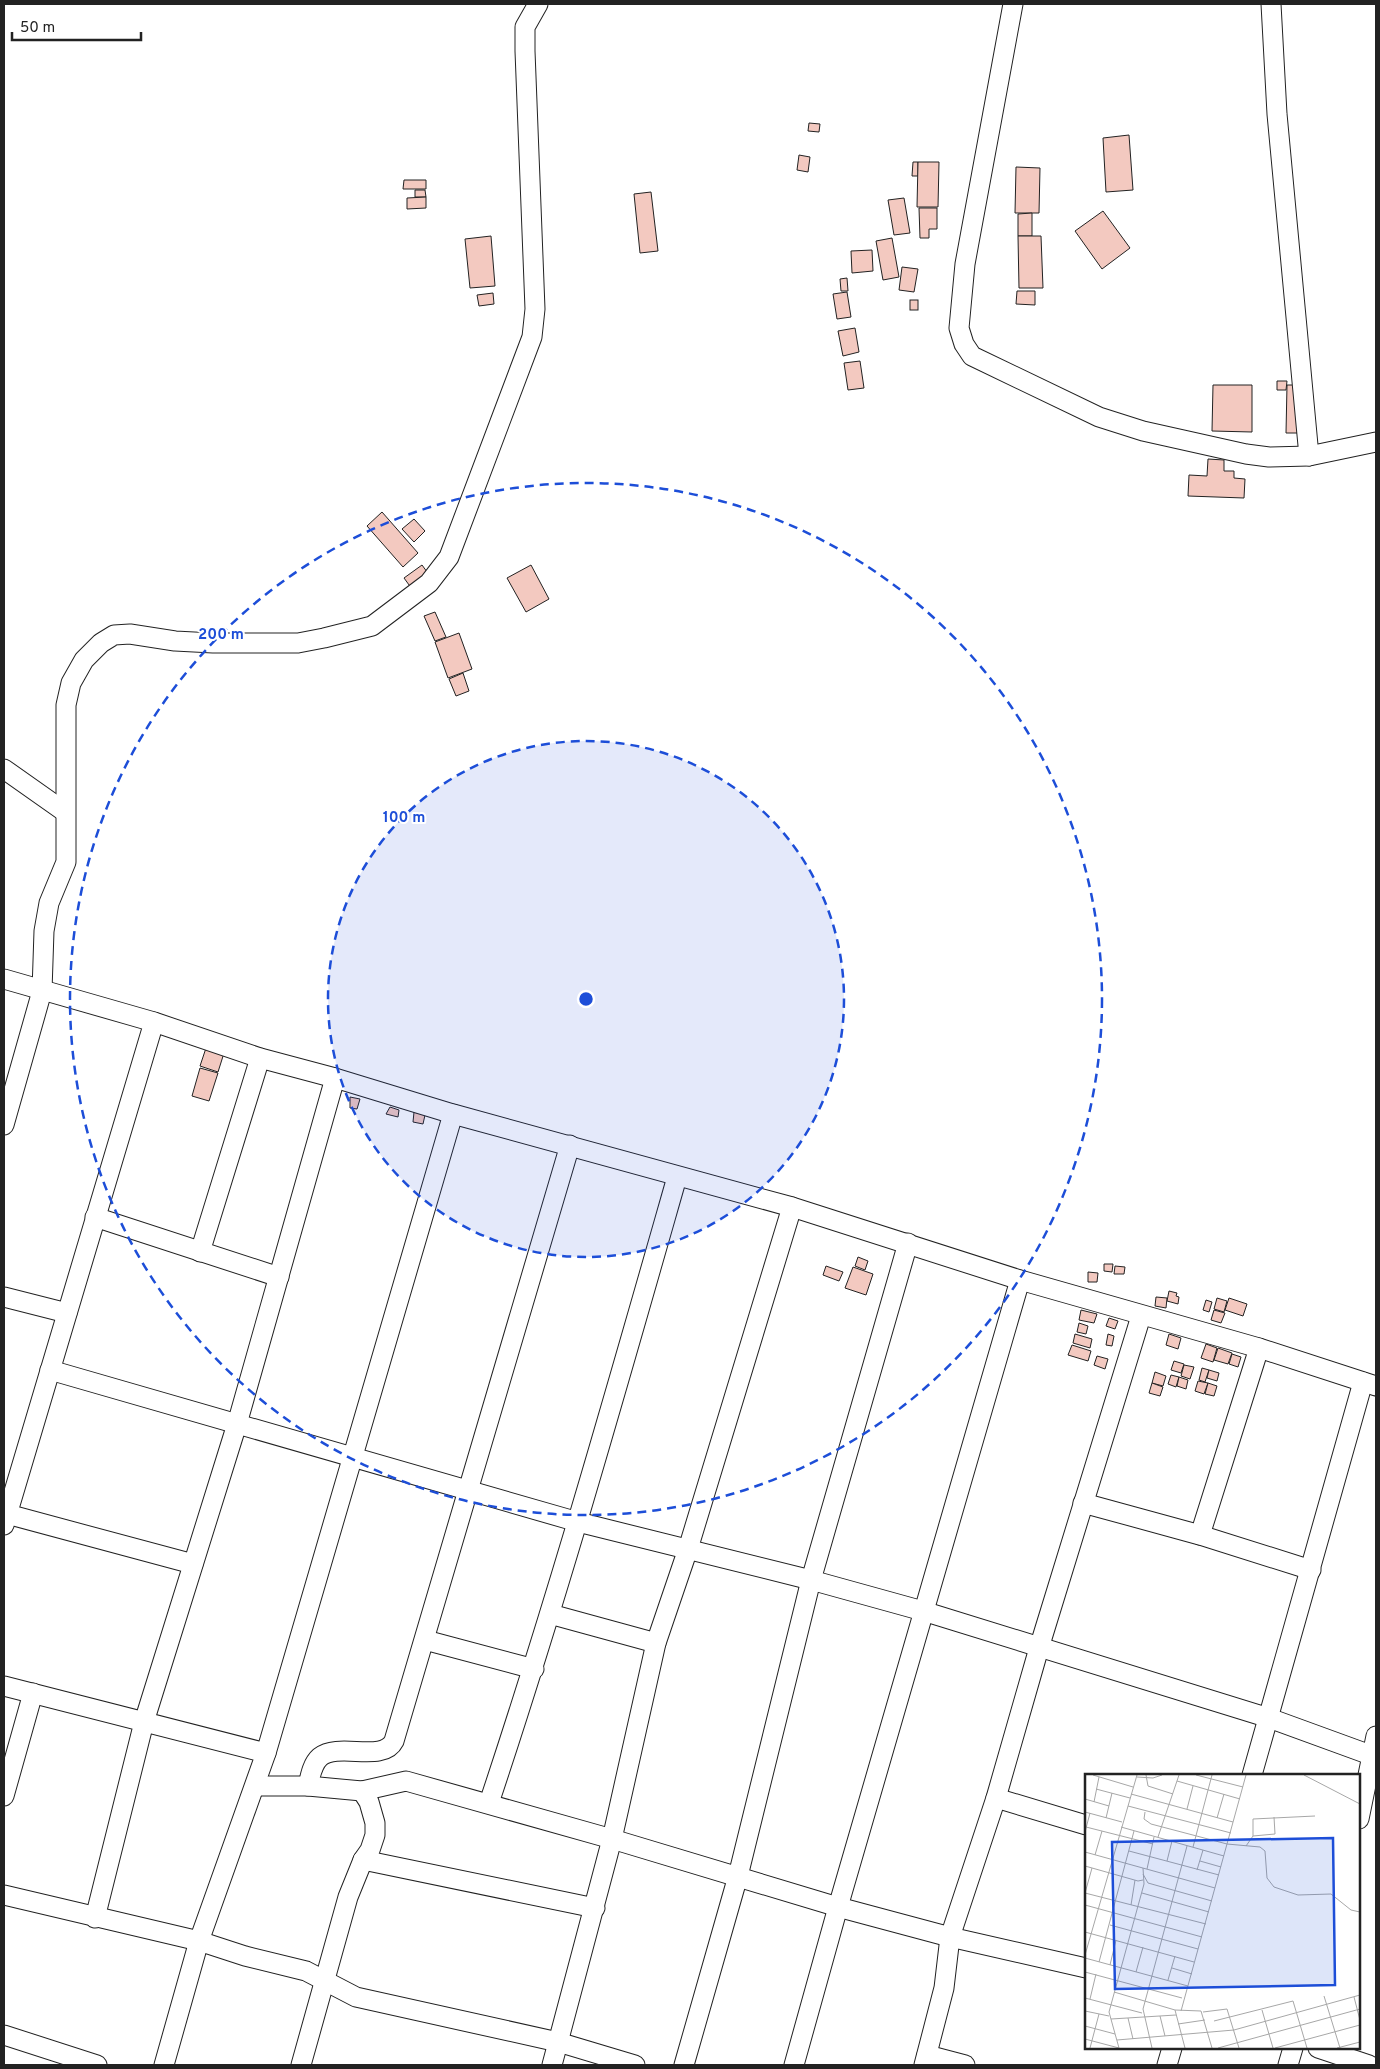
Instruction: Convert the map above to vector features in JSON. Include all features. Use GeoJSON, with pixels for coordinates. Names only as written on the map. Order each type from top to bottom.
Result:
{"type":"FeatureCollection","features":[{"type":"Feature","properties":{"kind":"street"},"geometry":{"type":"LineString","coordinates":[[4,1125],[42,992],[45,921],[49,903],[62,876],[66,862],[66,705],[71,684],[84,660],[101,643],[114,635],[130,634],[175,642],[298,643],[372,626],[429,583],[449,557],[518,379],[532,337],[536,309],[528,156],[525,27],[538,4]]}},
{"type":"Feature","properties":{"kind":"street"},"geometry":{"type":"LineString","coordinates":[[1013,4],[965,264],[959,328],[964,344],[972,356],[1099,417],[1134,428],[1246,454],[1309,456],[1376,442]]}},
{"type":"Feature","properties":{"kind":"street"},"geometry":{"type":"LineString","coordinates":[[1271,4],[1277,114],[1309,456]]}},
{"type":"Feature","properties":{"kind":"street"},"geometry":{"type":"LineString","coordinates":[[4,768],[65,812]]}},
{"type":"Feature","properties":{"kind":"street"},"geometry":{"type":"LineString","coordinates":[[4,979],[42,992],[154,1022],[260,1058],[335,1078],[453,1114],[792,1207],[1020,1280],[1141,1316],[1259,1348],[1370,1384],[1310,1570],[1252,1774]]}},
{"type":"Feature","properties":{"kind":"street"},"geometry":{"type":"LineString","coordinates":[[154,1022],[5,1520],[193,1564]]}},
{"type":"Feature","properties":{"kind":"street"},"geometry":{"type":"LineString","coordinates":[[200,1252],[260,1058]]}},
{"type":"Feature","properties":{"kind":"street"},"geometry":{"type":"LineString","coordinates":[[96,1918],[144,1722],[237,1424],[335,1078]]}},
{"type":"Feature","properties":{"kind":"street"},"geometry":{"type":"LineString","coordinates":[[164,2065],[199,1941],[266,1753],[453,1114]]}},
{"type":"Feature","properties":{"kind":"street"},"geometry":{"type":"LineString","coordinates":[[308,1786],[313,1768],[319,1758],[332,1751],[383,1751],[391,1747],[425,1640],[570,1145]]}},
{"type":"Feature","properties":{"kind":"street"},"geometry":{"type":"LineString","coordinates":[[489,1804],[534,1669],[677,1177]]}},
{"type":"Feature","properties":{"kind":"street"},"geometry":{"type":"LineString","coordinates":[[552,2065],[595,1908],[656,1643],[688,1549],[792,1207]]}},
{"type":"Feature","properties":{"kind":"street"},"geometry":{"type":"LineString","coordinates":[[95,1218],[279,1277]]}},
{"type":"Feature","properties":{"kind":"street"},"geometry":{"type":"LineString","coordinates":[[684,2065],[738,1876],[811,1580],[908,1244]]}},
{"type":"Feature","properties":{"kind":"street"},"geometry":{"type":"LineString","coordinates":[[794,2065],[923,1611],[1020,1280]]}},
{"type":"Feature","properties":{"kind":"street"},"geometry":{"type":"LineString","coordinates":[[4,1297],[67,1313]]}},
{"type":"Feature","properties":{"kind":"street"},"geometry":{"type":"LineString","coordinates":[[966,2065],[925,2060],[944,1988],[950,1937],[996,1798],[1038,1648],[1141,1316]]}},
{"type":"Feature","properties":{"kind":"street"},"geometry":{"type":"LineString","coordinates":[[1200,1535],[1259,1348]]}},
{"type":"Feature","properties":{"kind":"street"},"geometry":{"type":"LineString","coordinates":[[50,1370],[578,1522],[811,1580],[923,1611],[1269,1718],[1374,1757]]}},
{"type":"Feature","properties":{"kind":"street"},"geometry":{"type":"LineString","coordinates":[[1083,1503],[1200,1535],[1310,1570]]}},
{"type":"Feature","properties":{"kind":"street"},"geometry":{"type":"LineString","coordinates":[[550,1614],[656,1643]]}},
{"type":"Feature","properties":{"kind":"street"},"geometry":{"type":"LineString","coordinates":[[425,1640],[534,1669]]}},
{"type":"Feature","properties":{"kind":"street"},"geometry":{"type":"LineString","coordinates":[[4,1686],[266,1753]]}},
{"type":"Feature","properties":{"kind":"street"},"geometry":{"type":"LineString","coordinates":[[4,1796],[33,1693]]}},
{"type":"Feature","properties":{"kind":"street"},"geometry":{"type":"LineString","coordinates":[[1360,1815],[1374,1757],[1376,1736]]}},
{"type":"Feature","properties":{"kind":"street"},"geometry":{"type":"LineString","coordinates":[[255,1786],[308,1786],[362,1791],[406,1781],[612,1839],[838,1907],[950,1937],[1085,1968]]}},
{"type":"Feature","properties":{"kind":"street"},"geometry":{"type":"LineString","coordinates":[[301,2065],[348,1897],[375,1836],[375,1822],[369,1802],[362,1791]]}},
{"type":"Feature","properties":{"kind":"street"},"geometry":{"type":"LineString","coordinates":[[996,1798],[1085,1824]]}},
{"type":"Feature","properties":{"kind":"street"},"geometry":{"type":"LineString","coordinates":[[363,1860],[595,1908]]}},
{"type":"Feature","properties":{"kind":"street"},"geometry":{"type":"LineString","coordinates":[[4,1895],[199,1941],[245,1956],[306,1971],[356,1997],[558,2042],[635,2065]]}},
{"type":"Feature","properties":{"kind":"street"},"geometry":{"type":"LineString","coordinates":[[4,2035],[97,2065]]}},
{"type":"Feature","properties":{"kind":"street"},"geometry":{"type":"LineString","coordinates":[[1167,2065],[1172,2049]]}},
{"type":"Feature","properties":{"kind":"street"},"geometry":{"type":"LineString","coordinates":[[1288,2065],[1293,2049]]}},
{"type":"Feature","properties":{"kind":"street"},"geometry":{"type":"LineString","coordinates":[[1321,2049],[1368,2065]]}},
{"type":"Feature","properties":{"kind":"building"},"geometry":{"type":"Polygon","coordinates":[[[809,123],[820,124],[819,132],[808,131],[809,123]]]}},
{"type":"Feature","properties":{"kind":"building"},"geometry":{"type":"Polygon","coordinates":[[[1129,135],[1133,190],[1106,192],[1103,138],[1129,135]]]}},
{"type":"Feature","properties":{"kind":"building"},"geometry":{"type":"Polygon","coordinates":[[[799,155],[810,157],[808,172],[797,170],[799,155]]]}},
{"type":"Feature","properties":{"kind":"building"},"geometry":{"type":"Polygon","coordinates":[[[913,162],[918,162],[918,176],[912,176],[913,162]]]}},
{"type":"Feature","properties":{"kind":"building"},"geometry":{"type":"Polygon","coordinates":[[[918,162],[939,162],[938,207],[917,207],[918,162]]]}},
{"type":"Feature","properties":{"kind":"building"},"geometry":{"type":"Polygon","coordinates":[[[1016,167],[1040,168],[1039,213],[1015,213],[1016,167]]]}},
{"type":"Feature","properties":{"kind":"building"},"geometry":{"type":"Polygon","coordinates":[[[404,180],[426,180],[426,189],[403,189],[404,180]]]}},
{"type":"Feature","properties":{"kind":"building"},"geometry":{"type":"Polygon","coordinates":[[[415,190],[425,190],[426,197],[415,197],[415,190]]]}},
{"type":"Feature","properties":{"kind":"building"},"geometry":{"type":"Polygon","coordinates":[[[651,192],[658,251],[640,253],[634,194],[651,192]]]}},
{"type":"Feature","properties":{"kind":"building"},"geometry":{"type":"Polygon","coordinates":[[[426,197],[426,208],[407,209],[407,198],[426,197]]]}},
{"type":"Feature","properties":{"kind":"building"},"geometry":{"type":"Polygon","coordinates":[[[904,198],[910,233],[894,235],[888,200],[904,198]]]}},
{"type":"Feature","properties":{"kind":"building"},"geometry":{"type":"Polygon","coordinates":[[[919,208],[937,208],[937,229],[929,229],[929,238],[920,238],[919,208]]]}},
{"type":"Feature","properties":{"kind":"building"},"geometry":{"type":"Polygon","coordinates":[[[1103,211],[1130,248],[1102,269],[1075,231],[1103,211]]]}},
{"type":"Feature","properties":{"kind":"building"},"geometry":{"type":"Polygon","coordinates":[[[1032,213],[1032,236],[1018,236],[1018,214],[1032,213]]]}},
{"type":"Feature","properties":{"kind":"building"},"geometry":{"type":"Polygon","coordinates":[[[491,236],[495,286],[470,288],[465,239],[491,236]]]}},
{"type":"Feature","properties":{"kind":"building"},"geometry":{"type":"Polygon","coordinates":[[[1018,236],[1041,236],[1043,288],[1019,288],[1018,236]]]}},
{"type":"Feature","properties":{"kind":"building"},"geometry":{"type":"Polygon","coordinates":[[[892,238],[899,277],[883,280],[876,241],[892,238]]]}},
{"type":"Feature","properties":{"kind":"building"},"geometry":{"type":"Polygon","coordinates":[[[872,250],[873,271],[852,273],[851,251],[872,250]]]}},
{"type":"Feature","properties":{"kind":"building"},"geometry":{"type":"Polygon","coordinates":[[[902,267],[918,269],[914,292],[899,290],[902,267]]]}},
{"type":"Feature","properties":{"kind":"building"},"geometry":{"type":"Polygon","coordinates":[[[847,278],[848,291],[841,291],[840,279],[847,278]]]}},
{"type":"Feature","properties":{"kind":"building"},"geometry":{"type":"Polygon","coordinates":[[[1017,291],[1035,291],[1035,305],[1016,304],[1017,291]]]}},
{"type":"Feature","properties":{"kind":"building"},"geometry":{"type":"Polygon","coordinates":[[[847,292],[851,317],[837,319],[833,294],[847,292]]]}},
{"type":"Feature","properties":{"kind":"building"},"geometry":{"type":"Polygon","coordinates":[[[493,293],[494,304],[479,306],[477,295],[493,293]]]}},
{"type":"Feature","properties":{"kind":"building"},"geometry":{"type":"Polygon","coordinates":[[[910,300],[918,300],[918,310],[910,310],[910,300]]]}},
{"type":"Feature","properties":{"kind":"building"},"geometry":{"type":"Polygon","coordinates":[[[855,328],[859,352],[843,356],[838,331],[855,328]]]}},
{"type":"Feature","properties":{"kind":"building"},"geometry":{"type":"Polygon","coordinates":[[[860,361],[864,388],[848,390],[844,363],[860,361]]]}},
{"type":"Feature","properties":{"kind":"building"},"geometry":{"type":"Polygon","coordinates":[[[1277,381],[1287,381],[1286,390],[1277,390],[1277,381]]]}},
{"type":"Feature","properties":{"kind":"building"},"geometry":{"type":"Polygon","coordinates":[[[1213,385],[1252,385],[1252,432],[1212,431],[1213,385]]]}},
{"type":"Feature","properties":{"kind":"building"},"geometry":{"type":"Polygon","coordinates":[[[1287,385],[1300,385],[1299,433],[1286,433],[1287,385]]]}},
{"type":"Feature","properties":{"kind":"building"},"geometry":{"type":"Polygon","coordinates":[[[1208,459],[1224,460],[1224,471],[1234,471],[1234,478],[1245,479],[1244,498],[1188,496],[1189,475],[1207,476],[1208,459]]]}},
{"type":"Feature","properties":{"kind":"building"},"geometry":{"type":"Polygon","coordinates":[[[382,512],[418,553],[403,567],[367,526],[382,512]]]}},
{"type":"Feature","properties":{"kind":"building"},"geometry":{"type":"Polygon","coordinates":[[[414,519],[425,531],[414,542],[402,529],[414,519]]]}},
{"type":"Feature","properties":{"kind":"building"},"geometry":{"type":"Polygon","coordinates":[[[422,565],[430,576],[412,589],[404,578],[422,565]]]}},
{"type":"Feature","properties":{"kind":"building"},"geometry":{"type":"Polygon","coordinates":[[[531,565],[549,599],[526,612],[507,578],[531,565]]]}},
{"type":"Feature","properties":{"kind":"building"},"geometry":{"type":"Polygon","coordinates":[[[435,612],[446,637],[435,641],[424,616],[435,612]]]}},
{"type":"Feature","properties":{"kind":"building"},"geometry":{"type":"Polygon","coordinates":[[[459,633],[472,669],[448,678],[435,642],[459,633]]]}},
{"type":"Feature","properties":{"kind":"building"},"geometry":{"type":"Polygon","coordinates":[[[463,673],[469,691],[456,696],[449,679],[463,673]]]}},
{"type":"Feature","properties":{"kind":"building"},"geometry":{"type":"Polygon","coordinates":[[[206,1048],[224,1053],[218,1072],[200,1066],[206,1048]]]}},
{"type":"Feature","properties":{"kind":"building"},"geometry":{"type":"Polygon","coordinates":[[[200,1068],[218,1073],[209,1101],[192,1096],[200,1068]]]}},
{"type":"Feature","properties":{"kind":"building"},"geometry":{"type":"Polygon","coordinates":[[[350,1097],[360,1099],[357,1109],[350,1108],[350,1097]]]}},
{"type":"Feature","properties":{"kind":"building"},"geometry":{"type":"Polygon","coordinates":[[[390,1107],[399,1110],[398,1117],[386,1114],[390,1107]]]}},
{"type":"Feature","properties":{"kind":"building"},"geometry":{"type":"Polygon","coordinates":[[[414,1112],[425,1115],[423,1124],[413,1122],[414,1112]]]}},
{"type":"Feature","properties":{"kind":"building"},"geometry":{"type":"Polygon","coordinates":[[[858,1257],[868,1261],[865,1270],[855,1266],[858,1257]]]}},
{"type":"Feature","properties":{"kind":"building"},"geometry":{"type":"Polygon","coordinates":[[[1104,1264],[1113,1264],[1112,1272],[1104,1271],[1104,1264]]]}},
{"type":"Feature","properties":{"kind":"building"},"geometry":{"type":"Polygon","coordinates":[[[826,1266],[843,1272],[839,1281],[823,1275],[826,1266]]]}},
{"type":"Feature","properties":{"kind":"building"},"geometry":{"type":"Polygon","coordinates":[[[1115,1266],[1125,1267],[1124,1274],[1114,1274],[1115,1266]]]}},
{"type":"Feature","properties":{"kind":"building"},"geometry":{"type":"Polygon","coordinates":[[[853,1267],[873,1274],[866,1295],[845,1288],[853,1267]]]}},
{"type":"Feature","properties":{"kind":"building"},"geometry":{"type":"Polygon","coordinates":[[[1088,1272],[1098,1273],[1097,1282],[1088,1282],[1088,1272]]]}},
{"type":"Feature","properties":{"kind":"building"},"geometry":{"type":"Polygon","coordinates":[[[1169,1291],[1177,1293],[1176,1296],[1179,1297],[1178,1304],[1167,1301],[1169,1291]]]}},
{"type":"Feature","properties":{"kind":"building"},"geometry":{"type":"Polygon","coordinates":[[[1156,1297],[1167,1298],[1166,1308],[1155,1306],[1156,1297]]]}},
{"type":"Feature","properties":{"kind":"building"},"geometry":{"type":"Polygon","coordinates":[[[1217,1298],[1227,1301],[1224,1312],[1214,1309],[1217,1298]]]}},
{"type":"Feature","properties":{"kind":"building"},"geometry":{"type":"Polygon","coordinates":[[[1229,1298],[1247,1304],[1243,1316],[1225,1310],[1229,1298]]]}},
{"type":"Feature","properties":{"kind":"building"},"geometry":{"type":"Polygon","coordinates":[[[1206,1300],[1212,1302],[1209,1312],[1203,1310],[1206,1300]]]}},
{"type":"Feature","properties":{"kind":"building"},"geometry":{"type":"Polygon","coordinates":[[[1081,1310],[1097,1314],[1094,1323],[1079,1320],[1081,1310]]]}},
{"type":"Feature","properties":{"kind":"building"},"geometry":{"type":"Polygon","coordinates":[[[1214,1310],[1225,1313],[1221,1323],[1211,1320],[1214,1310]]]}},
{"type":"Feature","properties":{"kind":"building"},"geometry":{"type":"Polygon","coordinates":[[[1109,1318],[1118,1321],[1115,1329],[1106,1326],[1109,1318]]]}},
{"type":"Feature","properties":{"kind":"building"},"geometry":{"type":"Polygon","coordinates":[[[1079,1323],[1088,1326],[1086,1334],[1077,1332],[1079,1323]]]}},
{"type":"Feature","properties":{"kind":"building"},"geometry":{"type":"Polygon","coordinates":[[[1075,1334],[1092,1339],[1090,1348],[1073,1343],[1075,1334]]]}},
{"type":"Feature","properties":{"kind":"building"},"geometry":{"type":"Polygon","coordinates":[[[1108,1334],[1114,1336],[1112,1346],[1106,1345],[1108,1334]]]}},
{"type":"Feature","properties":{"kind":"building"},"geometry":{"type":"Polygon","coordinates":[[[1169,1334],[1181,1338],[1178,1349],[1166,1345],[1169,1334]]]}},
{"type":"Feature","properties":{"kind":"building"},"geometry":{"type":"Polygon","coordinates":[[[1206,1344],[1217,1348],[1213,1362],[1201,1358],[1206,1344]]]}},
{"type":"Feature","properties":{"kind":"building"},"geometry":{"type":"Polygon","coordinates":[[[1072,1345],[1091,1351],[1088,1361],[1068,1355],[1072,1345]]]}},
{"type":"Feature","properties":{"kind":"building"},"geometry":{"type":"Polygon","coordinates":[[[1218,1348],[1232,1353],[1228,1364],[1214,1360],[1218,1348]]]}},
{"type":"Feature","properties":{"kind":"building"},"geometry":{"type":"Polygon","coordinates":[[[1232,1354],[1241,1357],[1238,1367],[1229,1364],[1232,1354]]]}},
{"type":"Feature","properties":{"kind":"building"},"geometry":{"type":"Polygon","coordinates":[[[1097,1356],[1108,1359],[1105,1369],[1094,1365],[1097,1356]]]}},
{"type":"Feature","properties":{"kind":"building"},"geometry":{"type":"Polygon","coordinates":[[[1174,1361],[1184,1364],[1181,1373],[1171,1370],[1174,1361]]]}},
{"type":"Feature","properties":{"kind":"building"},"geometry":{"type":"Polygon","coordinates":[[[1184,1365],[1194,1367],[1190,1379],[1181,1376],[1184,1365]]]}},
{"type":"Feature","properties":{"kind":"building"},"geometry":{"type":"Polygon","coordinates":[[[1202,1368],[1209,1370],[1205,1382],[1199,1380],[1202,1368]]]}},
{"type":"Feature","properties":{"kind":"building"},"geometry":{"type":"Polygon","coordinates":[[[1209,1370],[1219,1373],[1217,1381],[1207,1378],[1209,1370]]]}},
{"type":"Feature","properties":{"kind":"building"},"geometry":{"type":"Polygon","coordinates":[[[1155,1372],[1166,1376],[1163,1386],[1152,1383],[1155,1372]]]}},
{"type":"Feature","properties":{"kind":"building"},"geometry":{"type":"Polygon","coordinates":[[[1171,1375],[1179,1377],[1176,1387],[1168,1384],[1171,1375]]]}},
{"type":"Feature","properties":{"kind":"building"},"geometry":{"type":"Polygon","coordinates":[[[1179,1377],[1188,1380],[1186,1389],[1177,1386],[1179,1377]]]}},
{"type":"Feature","properties":{"kind":"building"},"geometry":{"type":"Polygon","coordinates":[[[1198,1381],[1208,1383],[1204,1394],[1195,1391],[1198,1381]]]}},
{"type":"Feature","properties":{"kind":"building"},"geometry":{"type":"Polygon","coordinates":[[[1152,1383],[1163,1387],[1160,1396],[1149,1393],[1152,1383]]]}},
{"type":"Feature","properties":{"kind":"building"},"geometry":{"type":"Polygon","coordinates":[[[1208,1383],[1217,1386],[1214,1396],[1205,1394],[1208,1383]]]}}]}
